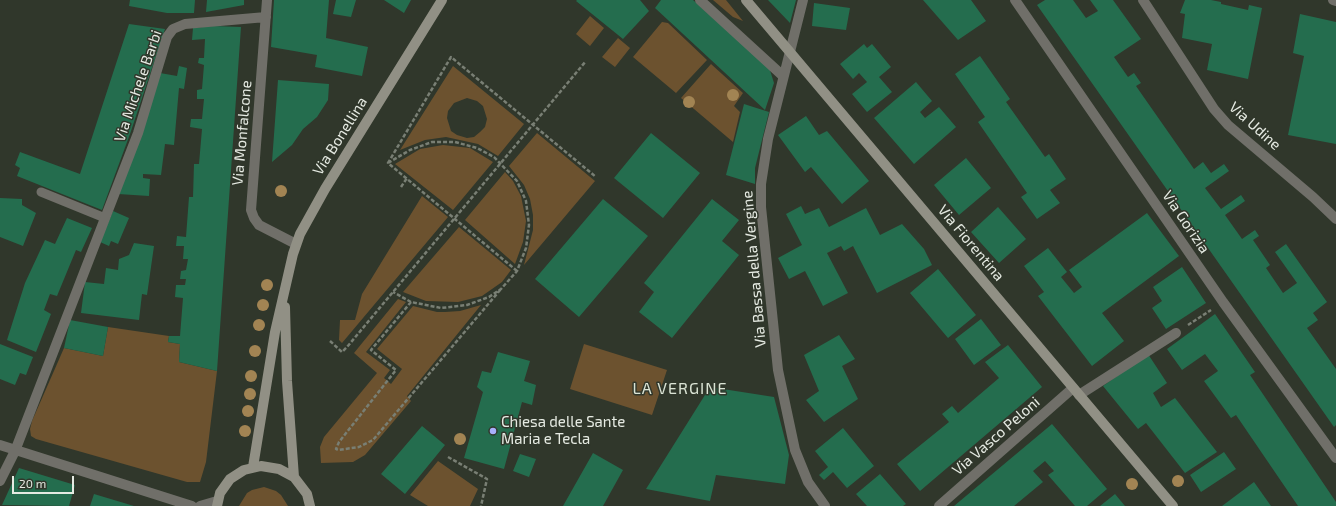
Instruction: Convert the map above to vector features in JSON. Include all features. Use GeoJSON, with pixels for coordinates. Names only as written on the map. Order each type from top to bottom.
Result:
{"type":"FeatureCollection","features":[{"type":"Feature","properties":{"kind":"main road","name":"Via Bonellina"},"geometry":{"type":"LineString","coordinates":[[253,467],[275,332],[285,297],[296,244],[325,189],[442,0]]}},
{"type":"Feature","properties":{"kind":"main road","name":"Via Fiorentina"},"geometry":{"type":"LineString","coordinates":[[746,0],[1173,506]]}},
{"type":"Feature","properties":{"kind":"main road","name":"Via Bonellina"},"geometry":{"type":"LineString","coordinates":[[285,297],[287,381],[294,477]]}},
{"type":"Feature","properties":{"kind":"main road"},"geometry":{"type":"LineString","coordinates":[[217,504],[220,493],[230,479],[244,470],[253,467],[270,467],[287,472],[294,477],[307,494],[310,506]]}},
{"type":"Feature","properties":{"kind":"street","name":"Via Monfalcone"},"geometry":{"type":"LineString","coordinates":[[267,0],[251,210],[259,225],[296,244]]}},
{"type":"Feature","properties":{"kind":"street"},"geometry":{"type":"LineString","coordinates":[[700,0],[783,76]]}},
{"type":"Feature","properties":{"kind":"street","name":"Via Bassa della Vergine"},"geometry":{"type":"LineString","coordinates":[[803,0],[783,76],[763,163],[760,199],[778,370],[795,450],[808,482],[825,506]]}},
{"type":"Feature","properties":{"kind":"street","name":"Via Gorizia"},"geometry":{"type":"LineString","coordinates":[[1015,0],[1223,302],[1336,458]]}},
{"type":"Feature","properties":{"kind":"street","name":"Via Udine"},"geometry":{"type":"LineString","coordinates":[[1143,0],[1214,109],[1228,125],[1313,197],[1336,219]]}},
{"type":"Feature","properties":{"kind":"street","name":"Via Michele Barbi"},"geometry":{"type":"LineString","coordinates":[[0,481],[15,450],[138,133],[170,33],[174,29],[185,24],[266,17]]}},
{"type":"Feature","properties":{"kind":"street","name":"Via Vasco Peloni"},"geometry":{"type":"LineString","coordinates":[[939,506],[1076,391],[1176,333]]}},
{"type":"Feature","properties":{"kind":"street"},"geometry":{"type":"LineString","coordinates":[[0,445],[192,506]]}},
{"type":"Feature","properties":{"kind":"street"},"geometry":{"type":"LineString","coordinates":[[200,506],[217,504]]}},
{"type":"Feature","properties":{"kind":"lane"},"geometry":{"type":"LineString","coordinates":[[41,192],[105,218]]}},
{"type":"Feature","properties":{"kind":"path"},"geometry":{"type":"LineString","coordinates":[[388,163],[451,57],[596,177]]}},
{"type":"Feature","properties":{"kind":"path"},"geometry":{"type":"LineString","coordinates":[[330,341],[342,352],[586,61]]}},
{"type":"Feature","properties":{"kind":"path"},"geometry":{"type":"LineString","coordinates":[[388,163],[420,145],[444,141],[467,144],[477,148],[500,163],[517,181],[522,190],[529,214],[528,237],[517,271],[373,440],[359,448],[338,450],[336,448],[339,442],[396,370],[371,350],[411,302]]}},
{"type":"Feature","properties":{"kind":"path"},"geometry":{"type":"LineString","coordinates":[[388,163],[517,271]]}},
{"type":"Feature","properties":{"kind":"path"},"geometry":{"type":"LineString","coordinates":[[401,186],[406,178]]}},
{"type":"Feature","properties":{"kind":"path"},"geometry":{"type":"LineString","coordinates":[[393,292],[411,302],[441,308],[459,307],[483,299],[501,289]]}},
{"type":"Feature","properties":{"kind":"path"},"geometry":{"type":"LineString","coordinates":[[1176,333],[1223,302]]}},
{"type":"Feature","properties":{"kind":"path"},"geometry":{"type":"LineString","coordinates":[[448,457],[487,479],[481,506]]}},
{"type":"Feature","properties":{"kind":"shaded area"},"geometry":{"type":"Polygon","coordinates":[[[713,0],[726,0],[743,21],[733,17],[713,0]]]}},
{"type":"Feature","properties":{"kind":"shaded area"},"geometry":{"type":"Polygon","coordinates":[[[590,16],[604,28],[590,46],[576,34],[590,16]]]}},
{"type":"Feature","properties":{"kind":"shaded area"},"geometry":{"type":"Polygon","coordinates":[[[662,22],[668,23],[707,60],[676,93],[633,57],[662,22]]]}},
{"type":"Feature","properties":{"kind":"shaded area"},"geometry":{"type":"Polygon","coordinates":[[[618,38],[630,48],[615,67],[602,57],[618,38]]]}},
{"type":"Feature","properties":{"kind":"shaded area"},"geometry":{"type":"Polygon","coordinates":[[[711,64],[743,93],[734,106],[740,112],[733,142],[681,98],[711,64]]]}},
{"type":"Feature","properties":{"kind":"shaded area"},"geometry":{"type":"Polygon","coordinates":[[[453,66],[524,124],[498,156],[478,144],[446,137],[425,140],[400,150],[453,66]],[[467,98],[454,103],[448,111],[447,118],[451,131],[457,135],[467,138],[474,137],[485,127],[487,119],[483,106],[477,101],[467,98]]]}},
{"type":"Feature","properties":{"kind":"shaded area"},"geometry":{"type":"Polygon","coordinates":[[[537,133],[595,181],[524,265],[533,230],[533,215],[530,199],[524,185],[509,166],[537,133]]]}},
{"type":"Feature","properties":{"kind":"shaded area"},"geometry":{"type":"Polygon","coordinates":[[[443,145],[470,148],[493,162],[453,210],[395,164],[420,149],[443,145]]]}},
{"type":"Feature","properties":{"kind":"shaded area"},"geometry":{"type":"Polygon","coordinates":[[[505,172],[513,181],[521,196],[526,221],[523,242],[515,264],[465,220],[505,172]]]}},
{"type":"Feature","properties":{"kind":"shaded area"},"geometry":{"type":"Polygon","coordinates":[[[422,196],[448,217],[342,343],[339,340],[340,320],[355,320],[362,294],[422,196]]]}},
{"type":"Feature","properties":{"kind":"shaded area"},"geometry":{"type":"Polygon","coordinates":[[[459,227],[511,270],[502,282],[482,296],[458,302],[426,301],[403,292],[459,227]]]}},
{"type":"Feature","properties":{"kind":"shaded area"},"geometry":{"type":"Polygon","coordinates":[[[398,299],[406,302],[366,352],[390,370],[384,378],[391,384],[402,369],[377,349],[413,306],[437,312],[445,312],[460,311],[481,305],[407,396],[411,401],[365,455],[353,462],[321,463],[320,447],[324,437],[377,373],[354,353],[398,299]]]}},
{"type":"Feature","properties":{"kind":"shaded area"},"geometry":{"type":"Polygon","coordinates":[[[108,327],[169,336],[168,342],[180,344],[179,362],[217,371],[206,462],[200,482],[187,482],[36,439],[31,436],[30,429],[32,421],[64,348],[103,356],[108,327]]]}},
{"type":"Feature","properties":{"kind":"shaded area"},"geometry":{"type":"Polygon","coordinates":[[[584,344],[667,370],[652,415],[570,389],[584,344]]]}},
{"type":"Feature","properties":{"kind":"shaded area"},"geometry":{"type":"Polygon","coordinates":[[[438,461],[478,489],[470,506],[428,506],[410,495],[438,461]]]}},
{"type":"Feature","properties":{"kind":"shaded area"},"geometry":{"type":"Polygon","coordinates":[[[264,487],[276,491],[281,495],[288,506],[239,506],[247,493],[264,487]]]}},
{"type":"Feature","properties":{"kind":"building"},"geometry":{"type":"Polygon","coordinates":[[[130,0],[195,0],[194,13],[167,13],[129,6],[130,0]]]}},
{"type":"Feature","properties":{"kind":"building"},"geometry":{"type":"Polygon","coordinates":[[[207,0],[244,0],[244,5],[206,12],[207,0]]]}},
{"type":"Feature","properties":{"kind":"building"},"geometry":{"type":"Polygon","coordinates":[[[274,0],[329,0],[326,38],[368,47],[362,76],[315,67],[317,55],[271,47],[274,0]]]}},
{"type":"Feature","properties":{"kind":"building"},"geometry":{"type":"Polygon","coordinates":[[[336,0],[356,0],[351,17],[333,14],[336,0]]]}},
{"type":"Feature","properties":{"kind":"building"},"geometry":{"type":"Polygon","coordinates":[[[384,0],[411,0],[404,13],[384,0]]]}},
{"type":"Feature","properties":{"kind":"building"},"geometry":{"type":"Polygon","coordinates":[[[640,0],[649,11],[623,39],[576,1],[640,0]]]}},
{"type":"Feature","properties":{"kind":"building"},"geometry":{"type":"Polygon","coordinates":[[[661,0],[693,0],[769,67],[774,83],[765,110],[655,8],[661,0]]]}},
{"type":"Feature","properties":{"kind":"building"},"geometry":{"type":"Polygon","coordinates":[[[768,0],[796,0],[790,23],[768,0]]]}},
{"type":"Feature","properties":{"kind":"building"},"geometry":{"type":"Polygon","coordinates":[[[923,0],[971,0],[986,21],[958,40],[923,0]]]}},
{"type":"Feature","properties":{"kind":"building"},"geometry":{"type":"Polygon","coordinates":[[[1045,0],[1073,0],[1086,18],[1098,11],[1090,0],[1113,0],[1141,39],[1114,57],[1128,77],[1134,73],[1141,83],[1136,86],[1194,169],[1203,162],[1211,173],[1224,164],[1229,171],[1205,188],[1221,209],[1241,195],[1245,201],[1225,215],[1242,239],[1255,230],[1259,236],[1253,240],[1270,265],[1266,268],[1283,293],[1297,283],[1275,252],[1286,244],[1327,302],[1313,313],[1318,320],[1307,328],[1336,369],[1336,425],[1334,427],[1037,5],[1045,0]]]}},
{"type":"Feature","properties":{"kind":"building"},"geometry":{"type":"Polygon","coordinates":[[[1185,0],[1211,0],[1221,2],[1221,4],[1248,10],[1249,5],[1262,8],[1248,79],[1207,70],[1212,44],[1182,38],[1185,14],[1180,13],[1185,0]]]}},
{"type":"Feature","properties":{"kind":"building"},"geometry":{"type":"Polygon","coordinates":[[[814,3],[850,8],[846,30],[812,26],[814,3]]]}},
{"type":"Feature","properties":{"kind":"building"},"geometry":{"type":"Polygon","coordinates":[[[1300,14],[1336,22],[1336,144],[1288,135],[1304,56],[1293,53],[1300,14]]]}},
{"type":"Feature","properties":{"kind":"building"},"geometry":{"type":"Polygon","coordinates":[[[129,24],[165,29],[130,134],[102,210],[17,176],[20,168],[15,165],[20,152],[80,174],[129,24]]]}},
{"type":"Feature","properties":{"kind":"building"},"geometry":{"type":"Polygon","coordinates":[[[213,26],[241,27],[217,371],[179,362],[180,344],[168,342],[169,336],[180,336],[183,298],[175,297],[176,285],[185,285],[186,279],[180,279],[181,271],[186,270],[188,259],[183,259],[184,246],[176,246],[177,236],[186,237],[189,197],[193,197],[194,164],[199,164],[202,129],[190,127],[191,119],[202,119],[204,99],[197,99],[197,90],[202,89],[204,65],[198,63],[199,58],[204,58],[205,39],[192,40],[193,28],[213,26]]]}},
{"type":"Feature","properties":{"kind":"building"},"geometry":{"type":"Polygon","coordinates":[[[864,44],[867,48],[872,44],[891,67],[879,77],[892,92],[867,112],[852,94],[867,82],[859,73],[853,79],[840,64],[864,44]]]}},
{"type":"Feature","properties":{"kind":"building"},"geometry":{"type":"Polygon","coordinates":[[[980,56],[1010,99],[1006,102],[1045,157],[1049,154],[1066,179],[1050,190],[1060,203],[1037,219],[1021,197],[1027,193],[978,122],[985,117],[955,74],[980,56]]]}},
{"type":"Feature","properties":{"kind":"building"},"geometry":{"type":"Polygon","coordinates":[[[179,66],[187,68],[184,89],[179,88],[174,145],[165,144],[161,175],[143,174],[143,178],[150,179],[149,196],[118,194],[160,73],[177,76],[179,66]]]}},
{"type":"Feature","properties":{"kind":"building"},"geometry":{"type":"Polygon","coordinates":[[[278,80],[329,84],[328,100],[317,117],[303,129],[292,145],[272,162],[278,80]]]}},
{"type":"Feature","properties":{"kind":"building"},"geometry":{"type":"Polygon","coordinates":[[[916,82],[932,101],[920,112],[925,118],[939,107],[956,127],[914,164],[874,118],[916,82]]]}},
{"type":"Feature","properties":{"kind":"building"},"geometry":{"type":"Polygon","coordinates":[[[744,104],[769,112],[755,168],[755,184],[726,175],[744,104]]]}},
{"type":"Feature","properties":{"kind":"building"},"geometry":{"type":"Polygon","coordinates":[[[806,116],[819,135],[827,131],[869,181],[842,204],[811,167],[805,172],[778,135],[806,116]]]}},
{"type":"Feature","properties":{"kind":"building"},"geometry":{"type":"Polygon","coordinates":[[[651,133],[700,173],[663,218],[614,178],[651,133]]]}},
{"type":"Feature","properties":{"kind":"building"},"geometry":{"type":"Polygon","coordinates":[[[966,158],[991,188],[959,215],[934,185],[966,158]]]}},
{"type":"Feature","properties":{"kind":"building"},"geometry":{"type":"Polygon","coordinates":[[[0,198],[22,199],[22,205],[36,213],[23,246],[0,237],[0,198]]]}},
{"type":"Feature","properties":{"kind":"building"},"geometry":{"type":"Polygon","coordinates":[[[603,199],[648,236],[579,317],[535,279],[603,199]]]}},
{"type":"Feature","properties":{"kind":"building"},"geometry":{"type":"Polygon","coordinates":[[[712,199],[739,220],[722,241],[739,255],[672,338],[639,312],[654,292],[644,283],[712,199]]]}},
{"type":"Feature","properties":{"kind":"building"},"geometry":{"type":"Polygon","coordinates":[[[801,206],[805,214],[819,208],[829,227],[866,208],[880,235],[902,224],[924,249],[932,265],[877,293],[853,246],[844,251],[841,246],[827,253],[848,293],[823,306],[805,271],[789,279],[778,258],[802,245],[786,214],[801,206]]]}},
{"type":"Feature","properties":{"kind":"building"},"geometry":{"type":"Polygon","coordinates":[[[998,207],[1026,239],[999,263],[971,232],[998,207]]]}},
{"type":"Feature","properties":{"kind":"building"},"geometry":{"type":"Polygon","coordinates":[[[113,211],[129,218],[118,244],[111,241],[109,246],[100,242],[113,211]]]}},
{"type":"Feature","properties":{"kind":"building"},"geometry":{"type":"Polygon","coordinates":[[[1147,213],[1179,256],[1102,313],[1124,341],[1092,366],[1038,296],[1044,292],[1024,266],[1048,248],[1067,272],[1061,277],[1074,293],[1082,287],[1069,270],[1147,213]]]}},
{"type":"Feature","properties":{"kind":"building"},"geometry":{"type":"Polygon","coordinates":[[[67,218],[92,228],[81,252],[76,250],[57,296],[50,294],[44,310],[51,314],[36,352],[7,340],[25,283],[45,240],[55,244],[67,218]]]}},
{"type":"Feature","properties":{"kind":"building"},"geometry":{"type":"Polygon","coordinates":[[[134,243],[154,246],[147,295],[142,294],[139,320],[81,313],[85,282],[104,284],[106,268],[118,270],[119,259],[129,255],[134,243]]]}},
{"type":"Feature","properties":{"kind":"building"},"geometry":{"type":"Polygon","coordinates":[[[1182,267],[1206,303],[1166,329],[1152,308],[1162,301],[1153,287],[1182,267]]]}},
{"type":"Feature","properties":{"kind":"building"},"geometry":{"type":"Polygon","coordinates":[[[938,269],[976,315],[948,338],[910,293],[938,269]]]}},
{"type":"Feature","properties":{"kind":"building"},"geometry":{"type":"Polygon","coordinates":[[[1215,314],[1255,372],[1250,375],[1336,502],[1336,506],[1298,506],[1236,415],[1231,418],[1204,381],[1218,371],[1205,354],[1182,370],[1167,349],[1215,314]]]}},
{"type":"Feature","properties":{"kind":"building"},"geometry":{"type":"Polygon","coordinates":[[[981,319],[1001,345],[974,365],[955,339],[981,319]]]}},
{"type":"Feature","properties":{"kind":"building"},"geometry":{"type":"Polygon","coordinates":[[[70,320],[108,327],[103,356],[64,348],[70,320]]]}},
{"type":"Feature","properties":{"kind":"building"},"geometry":{"type":"Polygon","coordinates":[[[839,335],[855,359],[842,366],[858,399],[824,422],[806,400],[819,391],[804,355],[839,335]]]}},
{"type":"Feature","properties":{"kind":"building"},"geometry":{"type":"Polygon","coordinates":[[[0,344],[33,357],[26,375],[20,373],[15,385],[0,379],[0,344]]]}},
{"type":"Feature","properties":{"kind":"building"},"geometry":{"type":"Polygon","coordinates":[[[1008,345],[1042,387],[920,491],[897,464],[949,422],[942,414],[952,406],[958,413],[999,378],[985,362],[1008,345]]]}},
{"type":"Feature","properties":{"kind":"building","name":"Chiesa delle Sante Maria e Tecla"},"geometry":{"type":"Polygon","coordinates":[[[498,352],[530,361],[524,381],[536,385],[532,405],[522,402],[504,469],[464,458],[483,392],[477,387],[482,371],[491,373],[498,352]]]}},
{"type":"Feature","properties":{"kind":"building"},"geometry":{"type":"Polygon","coordinates":[[[1148,354],[1167,383],[1153,393],[1161,407],[1175,398],[1217,452],[1185,473],[1146,423],[1138,429],[1103,386],[1148,354]]]}},
{"type":"Feature","properties":{"kind":"building"},"geometry":{"type":"Polygon","coordinates":[[[710,387],[774,397],[789,455],[785,484],[716,475],[710,501],[646,489],[710,387]]]}},
{"type":"Feature","properties":{"kind":"building"},"geometry":{"type":"Polygon","coordinates":[[[1052,424],[1107,489],[1087,506],[1075,506],[1048,475],[1054,471],[1045,461],[1033,471],[1043,482],[1014,506],[954,506],[1052,424]]]}},
{"type":"Feature","properties":{"kind":"building"},"geometry":{"type":"Polygon","coordinates":[[[422,426],[445,445],[405,494],[381,474],[422,426]]]}},
{"type":"Feature","properties":{"kind":"building"},"geometry":{"type":"Polygon","coordinates":[[[843,428],[874,466],[847,488],[833,472],[824,480],[819,475],[828,467],[815,451],[843,428]]]}},
{"type":"Feature","properties":{"kind":"building"},"geometry":{"type":"Polygon","coordinates":[[[1224,452],[1236,469],[1201,492],[1190,475],[1224,452]]]}},
{"type":"Feature","properties":{"kind":"building"},"geometry":{"type":"Polygon","coordinates":[[[593,453],[623,470],[603,506],[563,506],[593,453]]]}},
{"type":"Feature","properties":{"kind":"building"},"geometry":{"type":"Polygon","coordinates":[[[520,454],[536,459],[529,477],[513,471],[520,454]]]}},
{"type":"Feature","properties":{"kind":"building"},"geometry":{"type":"Polygon","coordinates":[[[19,468],[75,485],[69,506],[2,505],[19,468]]]}},
{"type":"Feature","properties":{"kind":"building"},"geometry":{"type":"Polygon","coordinates":[[[880,474],[906,504],[903,506],[867,506],[856,494],[880,474]]]}},
{"type":"Feature","properties":{"kind":"building"},"geometry":{"type":"Polygon","coordinates":[[[1254,482],[1271,506],[1222,506],[1254,482]]]}},
{"type":"Feature","properties":{"kind":"building"},"geometry":{"type":"Polygon","coordinates":[[[94,494],[134,506],[90,506],[94,494]]]}},
{"type":"Feature","properties":{"kind":"building"},"geometry":{"type":"Polygon","coordinates":[[[1115,494],[1125,506],[1100,506],[1115,494]]]}},
{"type":"Feature","properties":{"kind":"place","name":"Chiesa delle Sante Maria e Tecla"},"geometry":{"type":"Point","coordinates":[493,431]}},
{"type":"Feature","properties":{"kind":"district","name":"LA VERGINE"},"geometry":{"type":"Point","coordinates":[680,389]}}]}
